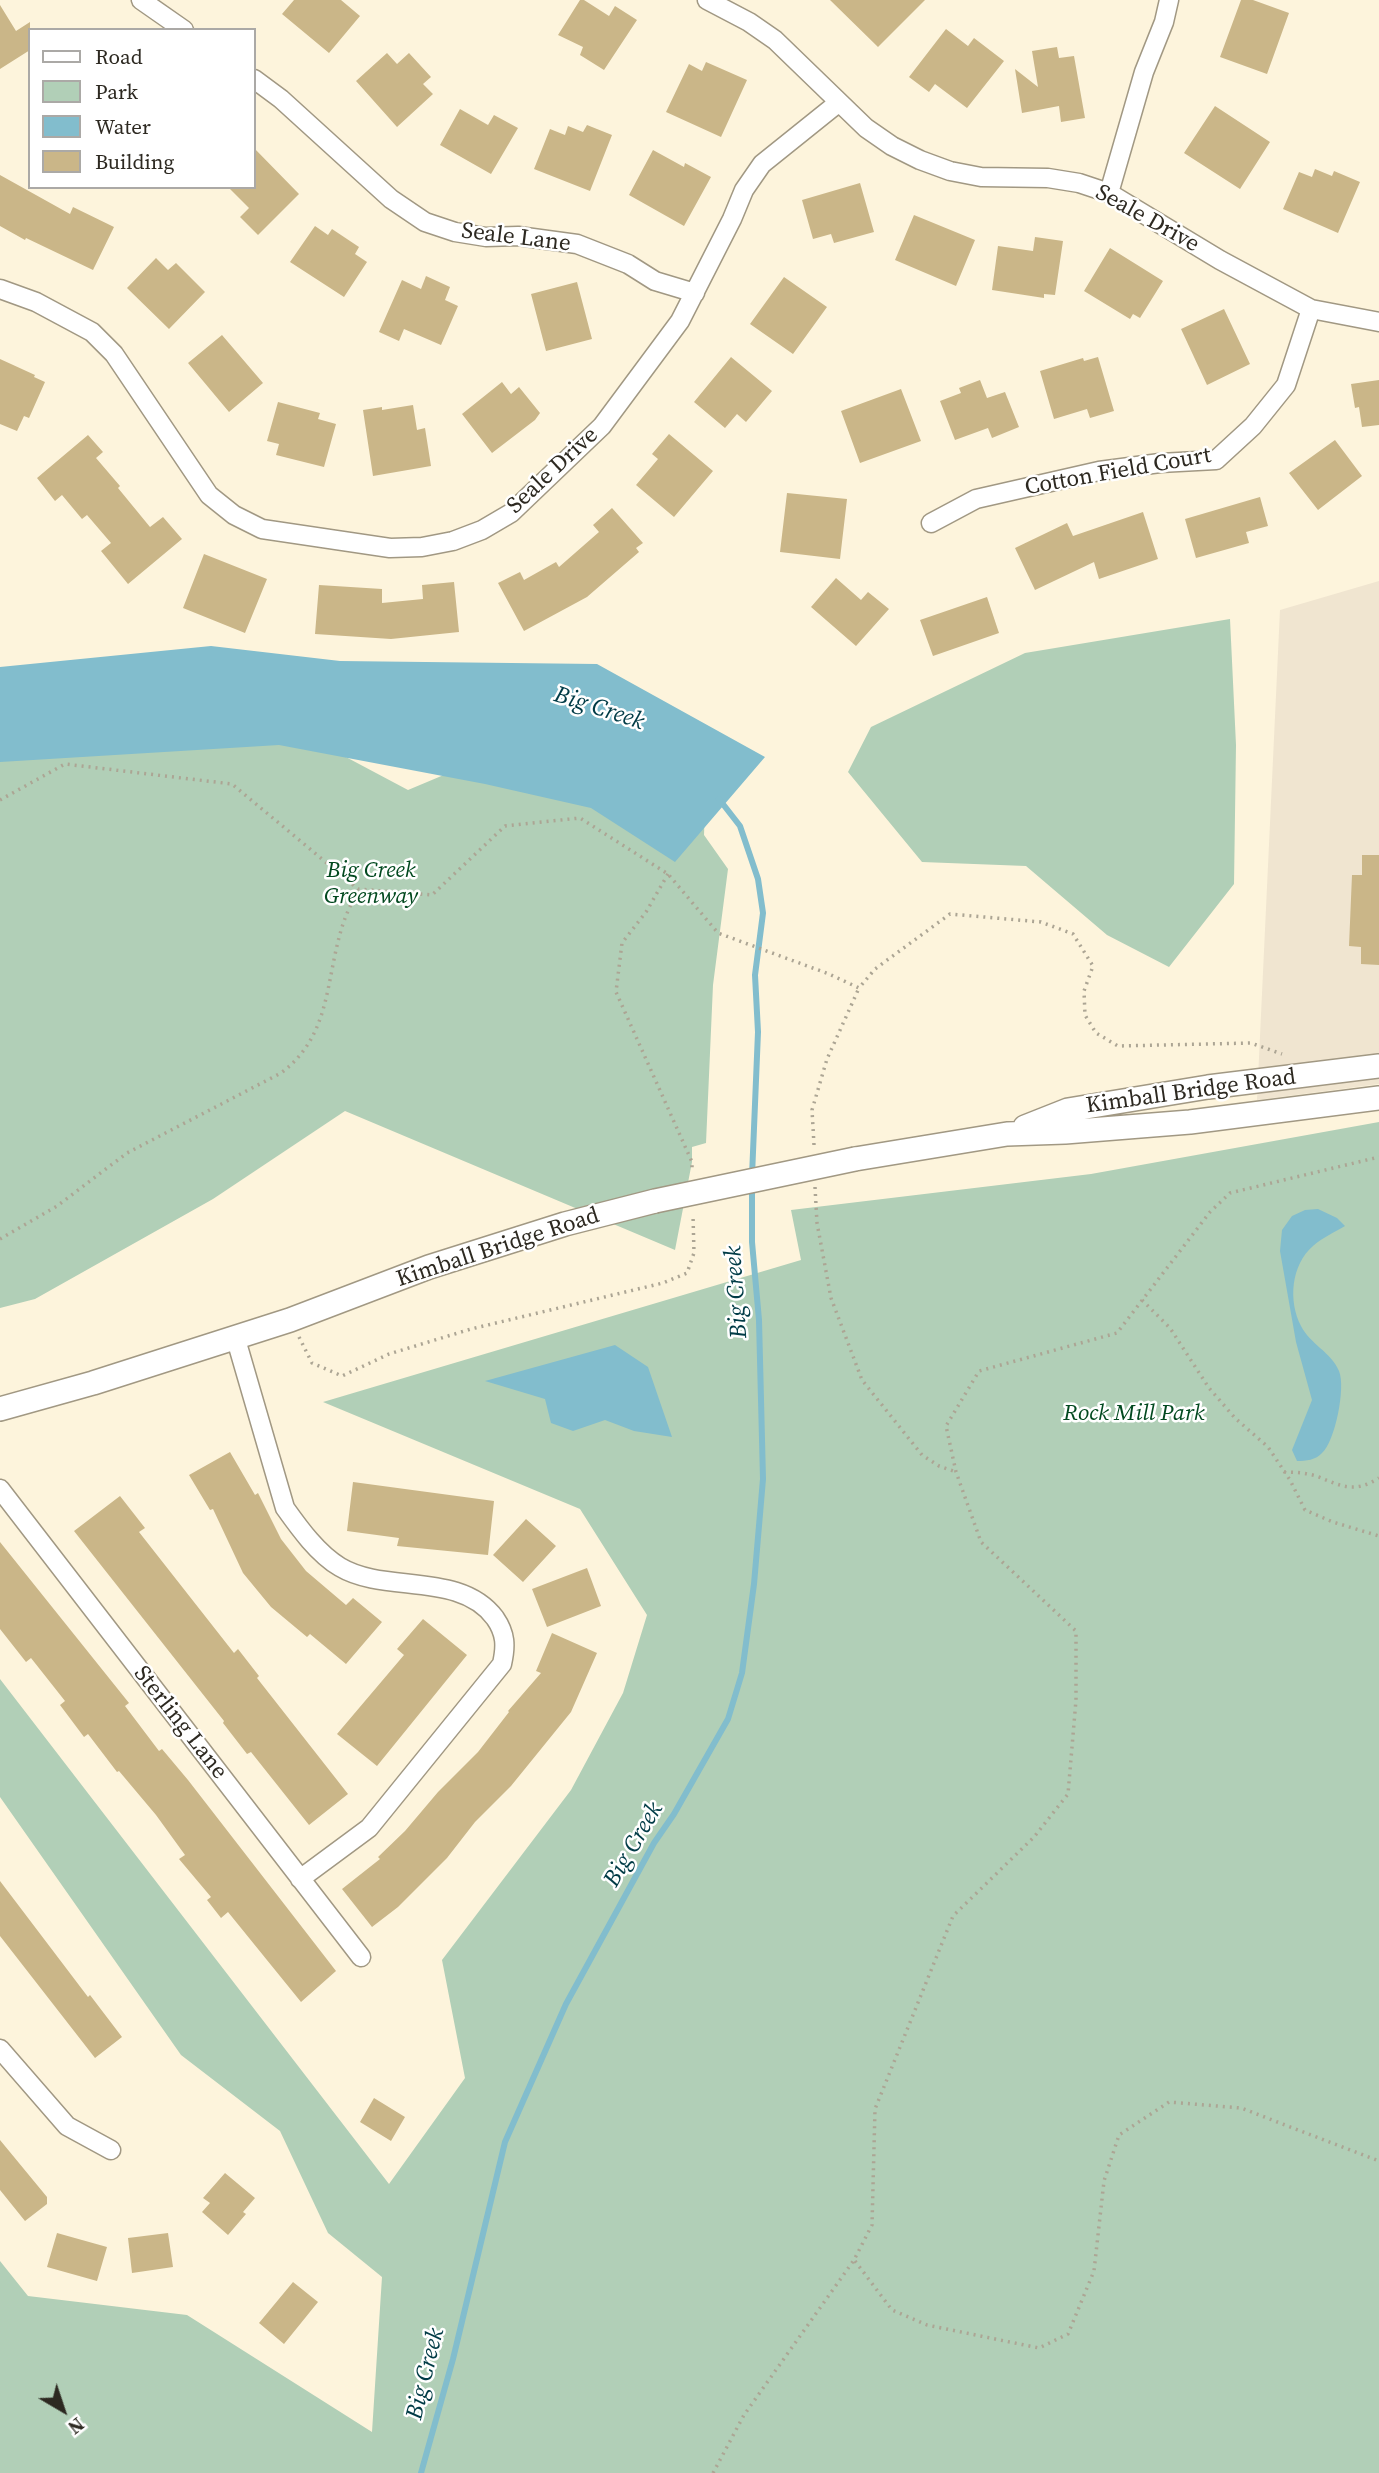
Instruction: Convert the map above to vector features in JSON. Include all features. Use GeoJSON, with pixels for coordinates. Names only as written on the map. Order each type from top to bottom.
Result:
{"type":"FeatureCollection","features":[{"type":"Feature","properties":{"kind":"street"},"geometry":{"type":"LineString","coordinates":[[141,0],[181,28]]}},
{"type":"Feature","properties":{"kind":"street","name":"Seale Drive"},"geometry":{"type":"LineString","coordinates":[[707,0],[749,22],[775,40],[866,128],[892,146],[920,160],[950,171],[981,177],[1048,178],[1079,183],[1109,193],[1220,260],[1311,309],[1379,322]]}},
{"type":"Feature","properties":{"kind":"street"},"geometry":{"type":"LineString","coordinates":[[1109,193],[1144,72],[1164,22],[1169,0]]}},
{"type":"Feature","properties":{"kind":"street","name":"Seale Lane"},"geometry":{"type":"LineString","coordinates":[[256,80],[281,99],[391,199],[425,222],[486,237],[518,236],[578,244],[628,264],[655,281],[695,293]]}},
{"type":"Feature","properties":{"kind":"street","name":"Seale Drive"},"geometry":{"type":"LineString","coordinates":[[0,289],[36,302],[92,332],[114,354],[209,495],[234,515],[262,529],[293,536],[390,548],[422,547],[453,541],[482,530],[511,513],[602,426],[680,321],[744,190],[762,164],[838,103]]}},
{"type":"Feature","properties":{"kind":"street","name":"Cotton Field Court"},"geometry":{"type":"LineString","coordinates":[[931,523],[976,499],[1099,471],[1160,463],[1216,460],[1253,426],[1286,385],[1311,309]]}},
{"type":"Feature","properties":{"kind":"street","name":"Kimball Bridge Road"},"geometry":{"type":"LineString","coordinates":[[1007,1134],[1068,1110],[1208,1087],[1379,1066]]}},
{"type":"Feature","properties":{"kind":"street","name":"Kimball Bridge Road"},"geometry":{"type":"LineString","coordinates":[[0,1409],[93,1383],[290,1320],[429,1267],[565,1224],[655,1201],[855,1159],[1007,1134],[1190,1122],[1379,1098]]}},
{"type":"Feature","properties":{"kind":"street"},"geometry":{"type":"LineString","coordinates":[[235,1336],[285,1508],[300,1528],[339,1567],[358,1575],[453,1591],[473,1599],[487,1609],[498,1622],[506,1646],[502,1664],[369,1828],[300,1879]]}},
{"type":"Feature","properties":{"kind":"street","name":"Sterling Lane"},"geometry":{"type":"LineString","coordinates":[[0,1489],[361,1957]]}},
{"type":"Feature","properties":{"kind":"street"},"geometry":{"type":"LineString","coordinates":[[0,2049],[66,2126],[111,2150]]}},
{"type":"Feature","properties":{"kind":"path"},"geometry":{"type":"LineString","coordinates":[[0,800],[65,764],[232,784],[358,889],[432,895],[505,826],[580,818],[668,874],[718,933],[829,974],[859,988]]}},
{"type":"Feature","properties":{"kind":"path"},"geometry":{"type":"LineString","coordinates":[[0,1239],[57,1206],[127,1153],[281,1073],[296,1061],[310,1044],[326,1001],[342,924],[358,889]]}},
{"type":"Feature","properties":{"kind":"path"},"geometry":{"type":"LineString","coordinates":[[814,1147],[812,1110],[827,1059],[859,988],[875,969],[950,914],[1041,922],[1073,934],[1093,966],[1084,991],[1085,1015],[1096,1033],[1118,1046],[1251,1043],[1291,1057]]}},
{"type":"Feature","properties":{"kind":"path"},"geometry":{"type":"LineString","coordinates":[[713,2473],[744,2415],[854,2260],[872,2225],[875,2109],[953,1916],[1034,1837],[1068,1794],[1076,1700],[1076,1631],[981,1542],[956,1472],[946,1426],[979,1371],[1117,1334],[1210,1212],[1230,1193],[1379,1157]]}},
{"type":"Feature","properties":{"kind":"path"},"geometry":{"type":"LineString","coordinates":[[815,1185],[817,1223],[831,1298],[862,1380],[922,1455],[939,1466],[956,1472]]}},
{"type":"Feature","properties":{"kind":"path"},"geometry":{"type":"LineString","coordinates":[[1142,1300],[1170,1328],[1209,1388],[1235,1418],[1268,1447],[1305,1510],[1379,1536]]}},
{"type":"Feature","properties":{"kind":"path"},"geometry":{"type":"LineString","coordinates":[[1284,1472],[1317,1476],[1337,1486],[1350,1488],[1369,1484],[1379,1478]]}},
{"type":"Feature","properties":{"kind":"path"},"geometry":{"type":"LineString","coordinates":[[854,2260],[892,2310],[927,2325],[1039,2348],[1068,2334],[1094,2271],[1104,2181],[1119,2135],[1169,2102],[1241,2108],[1379,2161]]}},
{"type":"Feature","properties":{"kind":"shaded area"},"geometry":{"type":"Polygon","coordinates":[[[1379,581],[1379,1084],[1257,1100],[1280,610],[1379,581]]]}},
{"type":"Feature","properties":{"kind":"green space"},"geometry":{"type":"Polygon","coordinates":[[[1230,619],[1236,745],[1234,884],[1169,967],[1107,935],[1026,866],[922,862],[848,772],[871,727],[1025,653],[1230,619]]]}},
{"type":"Feature","properties":{"kind":"green space","name":"Big Creek Greenway"},"geometry":{"type":"Polygon","coordinates":[[[248,705],[408,790],[520,743],[705,805],[704,835],[728,869],[713,985],[706,1143],[692,1147],[692,1162],[675,1250],[345,1111],[213,1199],[35,1299],[0,1308],[0,707],[248,705]]]}},
{"type":"Feature","properties":{"kind":"green space","name":"Rock Mill Park"},"geometry":{"type":"Polygon","coordinates":[[[1379,1122],[1379,2473],[0,2473],[0,2261],[28,2296],[187,2315],[372,2432],[382,2277],[328,2233],[280,2131],[181,2055],[0,1797],[0,1679],[389,2184],[465,2078],[442,1960],[571,1790],[623,1693],[647,1615],[580,1509],[323,1402],[801,1260],[791,1210],[1091,1174],[1379,1122]]]}},
{"type":"Feature","properties":{"kind":"water"},"geometry":{"type":"Polygon","coordinates":[[[211,646],[340,661],[597,664],[765,757],[675,862],[591,808],[485,784],[279,745],[0,762],[0,667],[211,646]]]}},
{"type":"Feature","properties":{"kind":"water"},"geometry":{"type":"Polygon","coordinates":[[[1318,1209],[1337,1218],[1345,1226],[1320,1240],[1300,1263],[1294,1284],[1294,1306],[1305,1332],[1331,1358],[1339,1371],[1340,1401],[1327,1447],[1317,1457],[1297,1461],[1292,1450],[1312,1400],[1296,1342],[1280,1251],[1282,1230],[1292,1216],[1305,1210],[1318,1209]]]}},
{"type":"Feature","properties":{"kind":"water"},"geometry":{"type":"Polygon","coordinates":[[[615,1345],[648,1367],[672,1437],[634,1431],[605,1420],[573,1431],[551,1423],[545,1399],[485,1381],[615,1345]]]}},
{"type":"Feature","properties":{"kind":"building"},"geometry":{"type":"Polygon","coordinates":[[[294,0],[341,0],[360,16],[329,53],[282,14],[294,0]]]}},
{"type":"Feature","properties":{"kind":"building"},"geometry":{"type":"Polygon","coordinates":[[[580,0],[609,16],[615,6],[637,20],[604,70],[580,55],[583,47],[558,35],[580,0]]]}},
{"type":"Feature","properties":{"kind":"building"},"geometry":{"type":"Polygon","coordinates":[[[830,0],[925,0],[878,47],[830,0]]]}},
{"type":"Feature","properties":{"kind":"building"},"geometry":{"type":"Polygon","coordinates":[[[1241,0],[1253,0],[1289,13],[1267,74],[1220,57],[1241,0]]]}},
{"type":"Feature","properties":{"kind":"building"},"geometry":{"type":"Polygon","coordinates":[[[0,5],[16,31],[30,22],[30,28],[28,51],[0,69],[0,5]]]}},
{"type":"Feature","properties":{"kind":"building"},"geometry":{"type":"Polygon","coordinates":[[[946,29],[968,46],[974,38],[1004,61],[967,108],[935,84],[929,92],[909,77],[946,29]]]}},
{"type":"Feature","properties":{"kind":"building"},"geometry":{"type":"Polygon","coordinates":[[[1057,47],[1059,58],[1074,56],[1085,118],[1061,122],[1059,106],[1022,113],[1015,69],[1038,87],[1032,51],[1057,47]]]}},
{"type":"Feature","properties":{"kind":"building"},"geometry":{"type":"Polygon","coordinates":[[[387,53],[397,64],[409,53],[431,77],[423,84],[433,94],[397,127],[356,81],[387,53]]]}},
{"type":"Feature","properties":{"kind":"building"},"geometry":{"type":"Polygon","coordinates":[[[706,62],[747,80],[721,137],[666,112],[689,64],[702,71],[706,62]]]}},
{"type":"Feature","properties":{"kind":"building"},"geometry":{"type":"Polygon","coordinates":[[[1215,106],[1270,142],[1240,189],[1184,153],[1215,106]]]}},
{"type":"Feature","properties":{"kind":"building"},"geometry":{"type":"Polygon","coordinates":[[[460,109],[488,125],[494,115],[518,128],[491,174],[440,145],[460,109]]]}},
{"type":"Feature","properties":{"kind":"building"},"geometry":{"type":"Polygon","coordinates":[[[587,125],[612,135],[590,191],[534,169],[550,129],[565,135],[568,126],[583,132],[587,125]]]}},
{"type":"Feature","properties":{"kind":"building"},"geometry":{"type":"Polygon","coordinates":[[[256,150],[299,194],[258,235],[240,217],[249,208],[230,189],[256,189],[256,150]]]}},
{"type":"Feature","properties":{"kind":"building"},"geometry":{"type":"Polygon","coordinates":[[[653,150],[684,167],[685,163],[711,177],[684,226],[629,195],[653,150]]]}},
{"type":"Feature","properties":{"kind":"building"},"geometry":{"type":"Polygon","coordinates":[[[1315,169],[1332,176],[1334,171],[1360,182],[1338,233],[1283,209],[1299,172],[1312,177],[1315,169]]]}},
{"type":"Feature","properties":{"kind":"building"},"geometry":{"type":"Polygon","coordinates":[[[0,175],[70,214],[73,207],[114,227],[93,270],[0,226],[0,175]]]}},
{"type":"Feature","properties":{"kind":"building"},"geometry":{"type":"Polygon","coordinates":[[[860,183],[874,232],[834,243],[831,234],[813,239],[802,200],[860,183]]]}},
{"type":"Feature","properties":{"kind":"building"},"geometry":{"type":"Polygon","coordinates":[[[914,215],[975,240],[956,286],[895,260],[914,215]]]}},
{"type":"Feature","properties":{"kind":"building"},"geometry":{"type":"Polygon","coordinates":[[[315,226],[328,235],[332,229],[359,247],[355,254],[367,262],[344,297],[290,262],[315,226]]]}},
{"type":"Feature","properties":{"kind":"building"},"geometry":{"type":"Polygon","coordinates":[[[1035,237],[1063,241],[1055,295],[1044,294],[1044,298],[992,290],[998,246],[1033,251],[1035,237]]]}},
{"type":"Feature","properties":{"kind":"building"},"geometry":{"type":"Polygon","coordinates":[[[1110,248],[1163,281],[1140,318],[1133,314],[1130,319],[1084,291],[1110,248]]]}},
{"type":"Feature","properties":{"kind":"building"},"geometry":{"type":"Polygon","coordinates":[[[156,258],[168,270],[176,263],[205,292],[169,329],[127,288],[156,258]]]}},
{"type":"Feature","properties":{"kind":"building"},"geometry":{"type":"Polygon","coordinates":[[[426,276],[450,287],[445,300],[458,306],[441,345],[404,329],[399,341],[379,332],[402,280],[421,289],[426,276]]]}},
{"type":"Feature","properties":{"kind":"building"},"geometry":{"type":"Polygon","coordinates":[[[784,277],[827,307],[793,354],[750,324],[784,277]]]}},
{"type":"Feature","properties":{"kind":"building"},"geometry":{"type":"Polygon","coordinates":[[[577,282],[592,339],[546,351],[531,294],[577,282]]]}},
{"type":"Feature","properties":{"kind":"building"},"geometry":{"type":"Polygon","coordinates":[[[1224,309],[1250,364],[1207,385],[1181,329],[1224,309]]]}},
{"type":"Feature","properties":{"kind":"building"},"geometry":{"type":"Polygon","coordinates":[[[222,335],[263,383],[229,412],[188,363],[222,335]]]}},
{"type":"Feature","properties":{"kind":"building"},"geometry":{"type":"Polygon","coordinates":[[[731,357],[772,391],[746,422],[737,414],[725,428],[694,402],[731,357]]]}},
{"type":"Feature","properties":{"kind":"building"},"geometry":{"type":"Polygon","coordinates":[[[1098,357],[1114,411],[1090,418],[1087,409],[1054,419],[1040,371],[1083,358],[1084,361],[1098,357]]]}},
{"type":"Feature","properties":{"kind":"building"},"geometry":{"type":"Polygon","coordinates":[[[0,359],[45,382],[29,418],[24,416],[17,431],[0,424],[0,359]]]}},
{"type":"Feature","properties":{"kind":"building"},"geometry":{"type":"Polygon","coordinates":[[[980,380],[987,398],[1005,392],[1019,427],[992,438],[988,428],[955,440],[940,401],[961,393],[959,388],[980,380]]]}},
{"type":"Feature","properties":{"kind":"building"},"geometry":{"type":"Polygon","coordinates":[[[1379,380],[1379,425],[1362,427],[1351,384],[1379,380]]]}},
{"type":"Feature","properties":{"kind":"building"},"geometry":{"type":"Polygon","coordinates":[[[502,382],[511,394],[519,387],[540,413],[535,420],[492,453],[462,414],[502,382]]]}},
{"type":"Feature","properties":{"kind":"building"},"geometry":{"type":"Polygon","coordinates":[[[901,389],[921,441],[860,463],[841,411],[901,389]]]}},
{"type":"Feature","properties":{"kind":"building"},"geometry":{"type":"Polygon","coordinates":[[[278,402],[320,413],[318,419],[336,424],[324,467],[276,455],[279,444],[267,441],[278,402]]]}},
{"type":"Feature","properties":{"kind":"building"},"geometry":{"type":"Polygon","coordinates":[[[413,405],[417,430],[425,428],[431,466],[373,476],[363,410],[413,405]]]}},
{"type":"Feature","properties":{"kind":"building"},"geometry":{"type":"Polygon","coordinates":[[[669,434],[713,471],[674,517],[636,485],[658,459],[652,454],[669,434]]]}},
{"type":"Feature","properties":{"kind":"building"},"geometry":{"type":"Polygon","coordinates":[[[88,435],[103,452],[96,458],[150,527],[163,517],[182,539],[128,584],[101,551],[111,543],[87,515],[82,519],[62,495],[55,501],[37,478],[88,435]]]}},
{"type":"Feature","properties":{"kind":"building"},"geometry":{"type":"Polygon","coordinates":[[[1335,440],[1362,476],[1318,510],[1289,473],[1335,440]]]}},
{"type":"Feature","properties":{"kind":"building"},"geometry":{"type":"Polygon","coordinates":[[[787,493],[847,499],[840,559],[780,552],[787,493]]]}},
{"type":"Feature","properties":{"kind":"building"},"geometry":{"type":"Polygon","coordinates":[[[1260,497],[1268,526],[1246,532],[1249,543],[1196,558],[1185,519],[1260,497]]]}},
{"type":"Feature","properties":{"kind":"building"},"geometry":{"type":"Polygon","coordinates":[[[612,508],[643,543],[636,548],[639,552],[587,597],[524,631],[498,583],[520,572],[524,580],[556,562],[559,567],[599,532],[593,525],[612,508]]]}},
{"type":"Feature","properties":{"kind":"building"},"geometry":{"type":"Polygon","coordinates":[[[1143,512],[1158,559],[1099,579],[1094,562],[1035,590],[1015,548],[1067,523],[1073,536],[1143,512]]]}},
{"type":"Feature","properties":{"kind":"building"},"geometry":{"type":"Polygon","coordinates":[[[204,554],[267,579],[245,633],[183,608],[204,554]]]}},
{"type":"Feature","properties":{"kind":"building"},"geometry":{"type":"Polygon","coordinates":[[[836,578],[861,600],[868,592],[889,609],[856,646],[811,607],[836,578]]]}},
{"type":"Feature","properties":{"kind":"building"},"geometry":{"type":"Polygon","coordinates":[[[454,582],[459,632],[391,639],[315,634],[319,585],[382,589],[382,603],[423,599],[422,585],[454,582]]]}},
{"type":"Feature","properties":{"kind":"building"},"geometry":{"type":"Polygon","coordinates":[[[987,597],[999,633],[933,656],[920,620],[987,597]]]}},
{"type":"Feature","properties":{"kind":"building"},"geometry":{"type":"Polygon","coordinates":[[[1362,855],[1379,855],[1379,965],[1361,964],[1361,947],[1349,946],[1352,875],[1362,875],[1362,855]]]}},
{"type":"Feature","properties":{"kind":"building"},"geometry":{"type":"Polygon","coordinates":[[[230,1452],[255,1495],[258,1493],[281,1539],[306,1571],[346,1605],[353,1598],[382,1622],[346,1664],[310,1634],[307,1637],[271,1607],[243,1573],[213,1509],[210,1510],[189,1475],[230,1452]]]}},
{"type":"Feature","properties":{"kind":"building"},"geometry":{"type":"Polygon","coordinates":[[[353,1482],[494,1501],[488,1555],[397,1546],[399,1538],[347,1531],[353,1482]]]}},
{"type":"Feature","properties":{"kind":"building"},"geometry":{"type":"Polygon","coordinates":[[[120,1496],[145,1528],[139,1532],[234,1653],[238,1649],[259,1676],[257,1678],[348,1794],[309,1825],[251,1752],[247,1754],[74,1531],[120,1496]]]}},
{"type":"Feature","properties":{"kind":"building"},"geometry":{"type":"Polygon","coordinates":[[[526,1519],[556,1546],[523,1582],[493,1555],[526,1519]]]}},
{"type":"Feature","properties":{"kind":"building"},"geometry":{"type":"Polygon","coordinates":[[[0,1542],[129,1703],[125,1706],[159,1751],[162,1749],[188,1780],[336,1971],[301,2002],[228,1912],[221,1918],[207,1900],[211,1897],[179,1859],[185,1855],[156,1815],[119,1771],[117,1772],[88,1734],[84,1737],[60,1705],[65,1701],[31,1658],[26,1662],[0,1629],[0,1542]]]}},
{"type":"Feature","properties":{"kind":"building"},"geometry":{"type":"Polygon","coordinates":[[[587,1568],[601,1606],[547,1627],[532,1589],[587,1568]]]}},
{"type":"Feature","properties":{"kind":"building"},"geometry":{"type":"Polygon","coordinates":[[[423,1619],[467,1655],[377,1766],[337,1734],[404,1655],[397,1649],[423,1619]]]}},
{"type":"Feature","properties":{"kind":"building"},"geometry":{"type":"Polygon","coordinates":[[[552,1633],[597,1653],[571,1712],[511,1786],[475,1822],[447,1858],[398,1907],[372,1927],[342,1889],[380,1859],[378,1857],[478,1752],[508,1711],[541,1673],[536,1671],[552,1633]]]}},
{"type":"Feature","properties":{"kind":"building"},"geometry":{"type":"Polygon","coordinates":[[[0,1881],[88,1997],[90,1995],[122,2037],[95,2058],[0,1936],[0,1881]]]}},
{"type":"Feature","properties":{"kind":"building"},"geometry":{"type":"Polygon","coordinates":[[[374,2098],[405,2117],[391,2141],[360,2122],[374,2098]]]}},
{"type":"Feature","properties":{"kind":"building"},"geometry":{"type":"Polygon","coordinates":[[[0,2140],[47,2197],[47,2204],[25,2221],[0,2190],[0,2140]]]}},
{"type":"Feature","properties":{"kind":"building"},"geometry":{"type":"Polygon","coordinates":[[[225,2173],[255,2198],[243,2212],[246,2214],[228,2235],[202,2212],[210,2203],[203,2198],[225,2173]]]}},
{"type":"Feature","properties":{"kind":"building"},"geometry":{"type":"Polygon","coordinates":[[[57,2233],[107,2247],[97,2281],[47,2267],[57,2233]]]}},
{"type":"Feature","properties":{"kind":"building"},"geometry":{"type":"Polygon","coordinates":[[[168,2233],[173,2267],[132,2273],[128,2238],[168,2233]]]}},
{"type":"Feature","properties":{"kind":"building"},"geometry":{"type":"Polygon","coordinates":[[[293,2282],[318,2302],[284,2344],[259,2323],[293,2282]]]}},
{"type":"Feature","properties":{"kind":"waterway","name":"Big Creek"},"geometry":{"type":"LineString","coordinates":[[719,799],[740,826],[758,879],[763,913],[755,975],[758,1032],[752,1176]]}},
{"type":"Feature","properties":{"kind":"waterway","name":"Big Creek"},"geometry":{"type":"LineString","coordinates":[[421,2473],[453,2359],[505,2142],[566,2004],[654,1843],[674,1814],[728,1719],[742,1673],[754,1584],[763,1479],[752,1187]]}}]}
